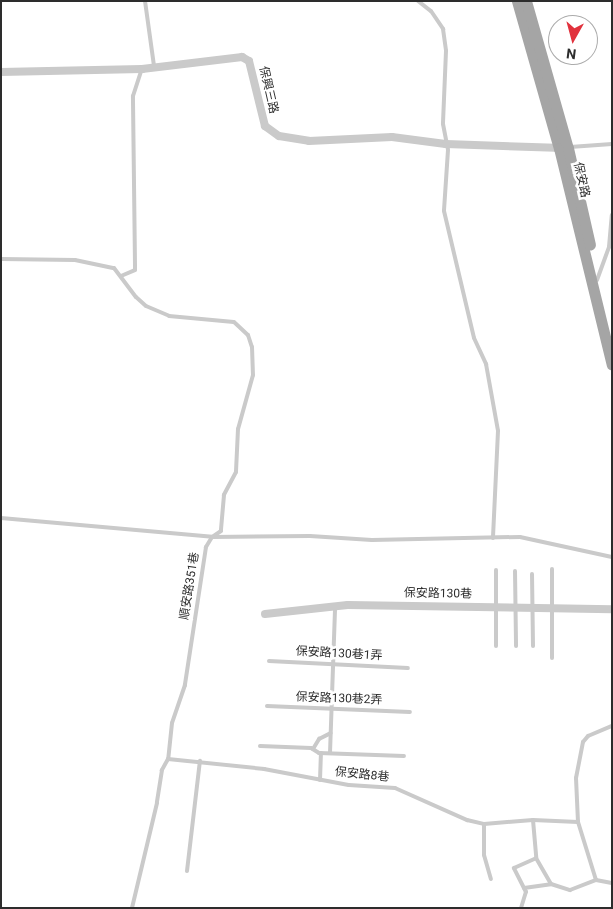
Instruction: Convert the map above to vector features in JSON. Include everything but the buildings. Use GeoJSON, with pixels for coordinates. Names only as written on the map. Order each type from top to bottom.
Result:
{"type":"FeatureCollection","features":[{"type":"Feature","properties":{"kind":"main road","name":"保安路"},"geometry":{"type":"LineString","coordinates":[[517,1],[564,148],[612,366]]}},
{"type":"Feature","properties":{"kind":"main road","name":"保安路"},"geometry":{"type":"LineString","coordinates":[[526,1],[612,337]]}},
{"type":"Feature","properties":{"kind":"street","name":"保興三路"},"geometry":{"type":"LineString","coordinates":[[1,72],[142,69],[154,66],[246,59],[265,126],[279,136],[309,140],[416,138],[446,144],[564,148]]}},
{"type":"Feature","properties":{"kind":"street","name":"保安路130巷"},"geometry":{"type":"LineString","coordinates":[[265,614],[335,605],[498,605],[534,608],[612,609]]}},
{"type":"Feature","properties":{"kind":"lane"},"geometry":{"type":"LineString","coordinates":[[145,1],[154,66]]}},
{"type":"Feature","properties":{"kind":"lane"},"geometry":{"type":"LineString","coordinates":[[418,1],[431,11],[443,29],[446,51],[443,124],[446,144],[445,218],[474,338],[486,364],[498,431],[494,538]]}},
{"type":"Feature","properties":{"kind":"lane"},"geometry":{"type":"LineString","coordinates":[[122,276],[134,270],[135,265],[133,96],[142,69]]}},
{"type":"Feature","properties":{"kind":"lane"},"geometry":{"type":"LineString","coordinates":[[564,148],[612,144]]}},
{"type":"Feature","properties":{"kind":"lane"},"geometry":{"type":"LineString","coordinates":[[597,280],[609,247],[612,215]]}},
{"type":"Feature","properties":{"kind":"lane","name":"順安路351巷"},"geometry":{"type":"LineString","coordinates":[[1,259],[75,260],[114,268],[122,276],[128,288],[146,306],[169,316],[234,322],[250,340],[254,375],[238,429],[236,472],[224,495],[221,531],[212,537],[206,547],[185,685],[172,723],[168,759],[162,770],[157,803],[132,908]]}},
{"type":"Feature","properties":{"kind":"lane"},"geometry":{"type":"LineString","coordinates":[[1,518],[212,537],[494,538],[542,540],[612,558]]}},
{"type":"Feature","properties":{"kind":"lane"},"geometry":{"type":"LineString","coordinates":[[552,569],[552,658]]}},
{"type":"Feature","properties":{"kind":"lane"},"geometry":{"type":"LineString","coordinates":[[496,570],[498,605],[496,646]]}},
{"type":"Feature","properties":{"kind":"lane"},"geometry":{"type":"LineString","coordinates":[[515,571],[516,646]]}},
{"type":"Feature","properties":{"kind":"lane"},"geometry":{"type":"LineString","coordinates":[[532,574],[534,608],[533,646]]}},
{"type":"Feature","properties":{"kind":"lane"},"geometry":{"type":"LineString","coordinates":[[330,753],[335,605]]}},
{"type":"Feature","properties":{"kind":"lane","name":"保安路130巷1弄"},"geometry":{"type":"LineString","coordinates":[[269,661],[408,668]]}},
{"type":"Feature","properties":{"kind":"lane","name":"保安路130巷2弄"},"geometry":{"type":"LineString","coordinates":[[267,706],[410,712]]}},
{"type":"Feature","properties":{"kind":"lane"},"geometry":{"type":"LineString","coordinates":[[596,880],[578,822],[576,778],[580,750],[588,736],[612,726]]}},
{"type":"Feature","properties":{"kind":"lane"},"geometry":{"type":"LineString","coordinates":[[313,749],[319,739],[331,733]]}},
{"type":"Feature","properties":{"kind":"lane"},"geometry":{"type":"LineString","coordinates":[[260,746],[313,749],[321,753],[404,756]]}},
{"type":"Feature","properties":{"kind":"lane"},"geometry":{"type":"LineString","coordinates":[[320,780],[321,753]]}},
{"type":"Feature","properties":{"kind":"lane","name":"保安路8巷"},"geometry":{"type":"LineString","coordinates":[[168,759],[200,761],[320,780],[395,788],[467,820],[484,824],[532,820],[578,822]]}},
{"type":"Feature","properties":{"kind":"lane"},"geometry":{"type":"LineString","coordinates":[[187,871],[200,761]]}},
{"type":"Feature","properties":{"kind":"lane"},"geometry":{"type":"LineString","coordinates":[[532,820],[536,858],[551,884]]}},
{"type":"Feature","properties":{"kind":"lane"},"geometry":{"type":"LineString","coordinates":[[484,824],[484,855],[491,879]]}},
{"type":"Feature","properties":{"kind":"lane"},"geometry":{"type":"LineString","coordinates":[[521,908],[525,902],[524,888],[514,868],[536,858]]}},
{"type":"Feature","properties":{"kind":"lane"},"geometry":{"type":"LineString","coordinates":[[524,888],[551,884],[570,890],[596,880],[612,883]]}}]}
